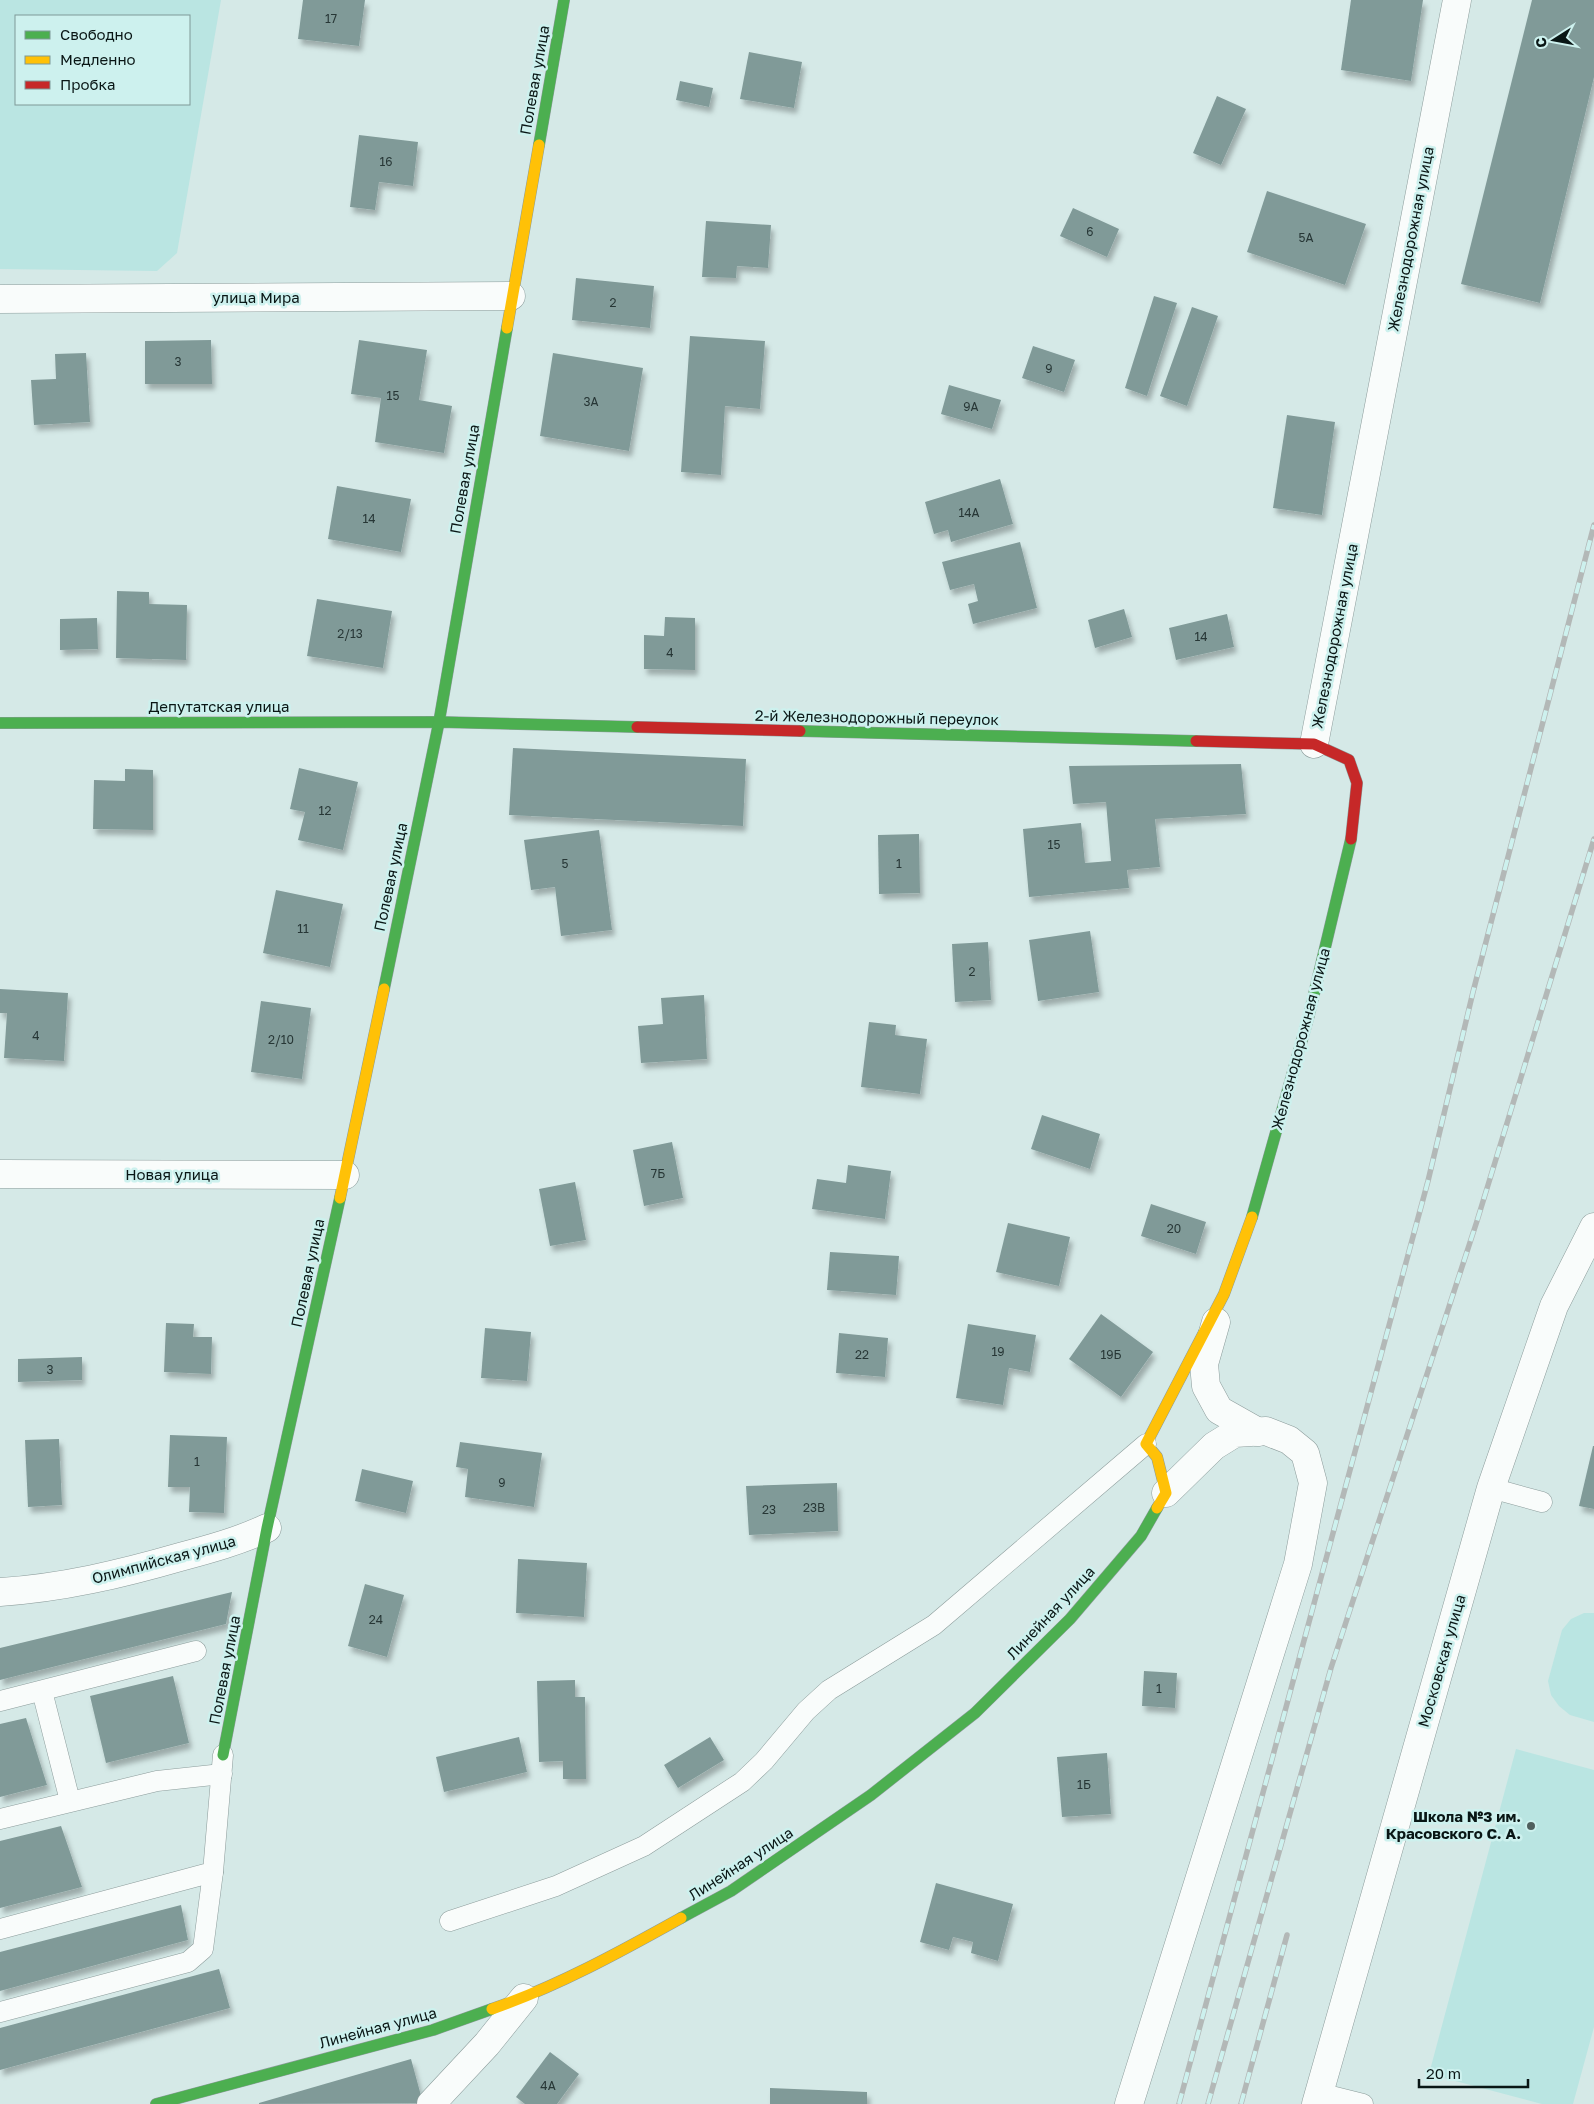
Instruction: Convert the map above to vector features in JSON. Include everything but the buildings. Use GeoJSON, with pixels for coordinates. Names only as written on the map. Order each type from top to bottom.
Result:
{"type":"FeatureCollection","features":[{"type":"Feature","properties":{"kind":"street","name":"Полевая улица"},"geometry":{"type":"LineString","coordinates":[[223,1765],[267,1528],[344,1175],[439,722],[564,0]]}},
{"type":"Feature","properties":{"kind":"street","name":"Железнодорожная улица"},"geometry":{"type":"LineString","coordinates":[[1151,1450],[1224,1294],[1256,1206],[1309,1015],[1350,839],[1358,783],[1349,760],[1314,744],[1457,0]]}},
{"type":"Feature","properties":{"kind":"street","name":"улица Мира"},"geometry":{"type":"LineString","coordinates":[[0,299],[512,296]]}},
{"type":"Feature","properties":{"kind":"street","name":"2-й Железнодорожный переулок"},"geometry":{"type":"LineString","coordinates":[[439,722],[1314,744]]}},
{"type":"Feature","properties":{"kind":"street","name":"Депутатская улица"},"geometry":{"type":"LineString","coordinates":[[0,723],[439,722]]}},
{"type":"Feature","properties":{"kind":"street","name":"Новая улица"},"geometry":{"type":"LineString","coordinates":[[0,1174],[344,1175]]}},
{"type":"Feature","properties":{"kind":"street","name":"Московская улица"},"geometry":{"type":"LineString","coordinates":[[1317,2099],[1491,1488],[1554,1306],[1594,1227]]}},
{"type":"Feature","properties":{"kind":"street"},"geometry":{"type":"LineString","coordinates":[[1224,1294],[1204,1364],[1206,1386],[1219,1410],[1258,1432]]}},
{"type":"Feature","properties":{"kind":"street"},"geometry":{"type":"LineString","coordinates":[[1129,2104],[1298,1564],[1313,1483],[1305,1453],[1290,1440],[1266,1431],[1235,1433],[1214,1446],[1166,1494],[1151,1450]]}},
{"type":"Feature","properties":{"kind":"street","name":"Линейная улица"},"geometry":{"type":"LineString","coordinates":[[156,2104],[433,2030],[524,1998],[629,1947],[731,1891],[879,1789],[975,1713],[1070,1619],[1141,1536],[1166,1494]]}},
{"type":"Feature","properties":{"kind":"street","name":"Олимпийская улица"},"geometry":{"type":"LineString","coordinates":[[0,1592],[34,1590],[115,1576],[242,1540],[267,1528]]}},
{"type":"Feature","properties":{"kind":"street"},"geometry":{"type":"LineString","coordinates":[[431,2104],[487,2044],[524,1998]]}},
{"type":"Feature","properties":{"kind":"lane"},"geometry":{"type":"LineString","coordinates":[[450,1921],[556,1886],[644,1846],[742,1782],[764,1761],[806,1711],[829,1690],[934,1625],[1151,1450]]}},
{"type":"Feature","properties":{"kind":"lane"},"geometry":{"type":"LineString","coordinates":[[1491,1488],[1542,1502]]}},
{"type":"Feature","properties":{"kind":"lane"},"geometry":{"type":"LineString","coordinates":[[0,1702],[196,1651]]}},
{"type":"Feature","properties":{"kind":"lane"},"geometry":{"type":"LineString","coordinates":[[42,1691],[70,1801]]}},
{"type":"Feature","properties":{"kind":"lane"},"geometry":{"type":"LineString","coordinates":[[0,1819],[223,1765],[213,1872],[203,1949],[188,1962],[0,2012]]}},
{"type":"Feature","properties":{"kind":"lane"},"geometry":{"type":"LineString","coordinates":[[0,1929],[213,1872]]}},
{"type":"Feature","properties":{"kind":"lane"},"geometry":{"type":"LineString","coordinates":[[1317,2099],[1363,2104]]}},
{"type":"Feature","properties":{"kind":"shaded area"},"geometry":{"type":"Polygon","coordinates":[[[0,0],[221,0],[177,253],[157,271],[0,269],[0,0]]]}},
{"type":"Feature","properties":{"kind":"shaded area"},"geometry":{"type":"Polygon","coordinates":[[[1584,1613],[1594,1613],[1594,1722],[1570,1715],[1559,1706],[1551,1695],[1548,1681],[1562,1630],[1571,1619],[1584,1613]]]}},
{"type":"Feature","properties":{"kind":"shaded area"},"geometry":{"type":"Polygon","coordinates":[[[1516,1749],[1594,1770],[1594,2027],[1573,2104],[1542,2104],[1429,2074],[1516,1749]]]}},
{"type":"Feature","properties":{"kind":"railway"},"geometry":{"type":"LineString","coordinates":[[1179,2104],[1428,1181],[1473,992],[1594,525]]}},
{"type":"Feature","properties":{"kind":"railway"},"geometry":{"type":"LineString","coordinates":[[1208,2104],[1331,1668],[1477,1221],[1594,839]]}},
{"type":"Feature","properties":{"kind":"railway"},"geometry":{"type":"LineString","coordinates":[[1241,2104],[1287,1935]]}},
{"type":"Feature","properties":{"kind":"traffic: fast"},"geometry":{"type":"LineString","coordinates":[[539,145],[564,0]]}},
{"type":"Feature","properties":{"kind":"traffic: fast"},"geometry":{"type":"LineString","coordinates":[[384,989],[439,722],[507,328]]}},
{"type":"Feature","properties":{"kind":"traffic: fast"},"geometry":{"type":"LineString","coordinates":[[0,723],[439,722],[637,727]]}},
{"type":"Feature","properties":{"kind":"traffic: fast"},"geometry":{"type":"LineString","coordinates":[[800,731],[1196,741]]}},
{"type":"Feature","properties":{"kind":"traffic: fast"},"geometry":{"type":"LineString","coordinates":[[1252,1217],[1309,1015],[1351,839]]}},
{"type":"Feature","properties":{"kind":"traffic: fast"},"geometry":{"type":"LineString","coordinates":[[223,1755],[267,1528],[340,1198]]}},
{"type":"Feature","properties":{"kind":"traffic: fast"},"geometry":{"type":"LineString","coordinates":[[681,1918],[731,1891],[871,1795],[975,1713],[1070,1619],[1141,1536],[1157,1508]]}},
{"type":"Feature","properties":{"kind":"traffic: fast"},"geometry":{"type":"LineString","coordinates":[[156,2104],[433,2030],[492,2009]]}},
{"type":"Feature","properties":{"kind":"traffic: slow"},"geometry":{"type":"LineString","coordinates":[[507,328],[539,145]]}},
{"type":"Feature","properties":{"kind":"traffic: slow"},"geometry":{"type":"LineString","coordinates":[[340,1198],[384,989]]}},
{"type":"Feature","properties":{"kind":"traffic: slow"},"geometry":{"type":"LineString","coordinates":[[1157,1508],[1166,1493],[1157,1457],[1146,1444],[1224,1294],[1252,1217]]}},
{"type":"Feature","properties":{"kind":"traffic: slow"},"geometry":{"type":"LineString","coordinates":[[492,2009],[565,1979],[612,1956],[681,1918]]}},
{"type":"Feature","properties":{"kind":"traffic: jam"},"geometry":{"type":"LineString","coordinates":[[637,727],[800,731]]}},
{"type":"Feature","properties":{"kind":"traffic: jam"},"geometry":{"type":"LineString","coordinates":[[1196,741],[1314,744],[1349,760],[1357,783],[1351,839]]}},
{"type":"Feature","properties":{"kind":"place","name":"Школа №3 им. Красовского С. А."},"geometry":{"type":"Point","coordinates":[1531,1826]}}]}
